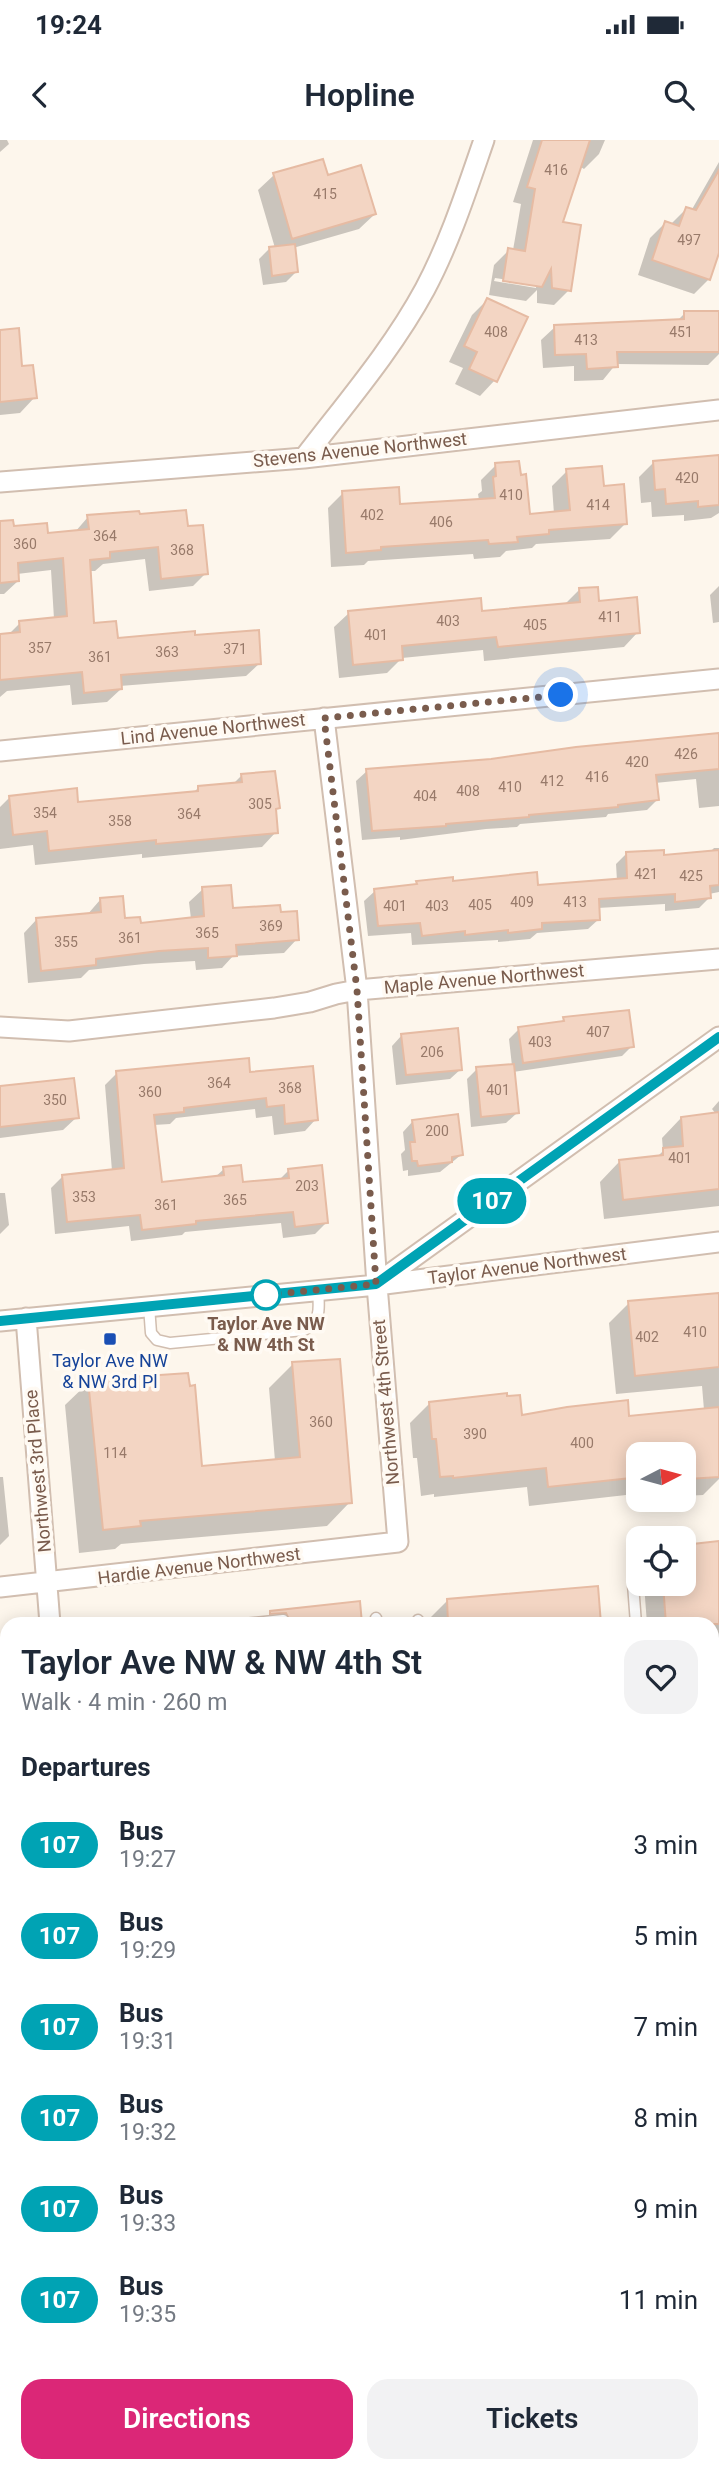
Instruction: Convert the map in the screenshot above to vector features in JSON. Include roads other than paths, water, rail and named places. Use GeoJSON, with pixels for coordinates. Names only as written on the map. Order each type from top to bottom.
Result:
{"type":"FeatureCollection","features":[{"type":"Feature","properties":{"kind":"street"},"geometry":{"type":"LineString","coordinates":[[304,457],[383,356],[426,287],[460,207],[484,140]]}},
{"type":"Feature","properties":{"kind":"street","name":"Stevens Avenue Northwest"},"geometry":{"type":"LineString","coordinates":[[0,482],[304,457],[719,410]]}},
{"type":"Feature","properties":{"kind":"street","name":"Lind Avenue Northwest"},"geometry":{"type":"LineString","coordinates":[[0,751],[719,680]]}},
{"type":"Feature","properties":{"kind":"street","name":"Northwest 4th Street"},"geometry":{"type":"LineString","coordinates":[[324,718],[357,990],[376,1284],[398,1542]]}},
{"type":"Feature","properties":{"kind":"street","name":"Maple Avenue Northwest"},"geometry":{"type":"LineString","coordinates":[[0,1027],[69,1031],[274,1008],[357,990],[719,959]]}},
{"type":"Feature","properties":{"kind":"street"},"geometry":{"type":"LineString","coordinates":[[376,1284],[719,1037]]}},
{"type":"Feature","properties":{"kind":"street","name":"Taylor Avenue Northwest"},"geometry":{"type":"LineString","coordinates":[[0,1321],[376,1284],[719,1241]]}},
{"type":"Feature","properties":{"kind":"street","name":"Northwest 3rd Place"},"geometry":{"type":"LineString","coordinates":[[26,1318],[49,1617]]}},
{"type":"Feature","properties":{"kind":"street","name":"Hardie Avenue Northwest"},"geometry":{"type":"LineString","coordinates":[[0,1587],[398,1542]]}},
{"type":"Feature","properties":{"kind":"lane"},"geometry":{"type":"LineString","coordinates":[[149,1306],[151,1333],[157,1340],[170,1343],[304,1330],[315,1323],[319,1312],[318,1290]]}},
{"type":"Feature","properties":{"kind":"lane"},"geometry":{"type":"LineString","coordinates":[[634,1596],[635,1617]]}},
{"type":"Feature","properties":{"kind":"place","name":"Taylor Ave NW & NW 4th St"},"geometry":{"type":"Point","coordinates":[266,1295]}},
{"type":"Feature","properties":{"kind":"place","name":"Taylor Ave NW & NW 3rd Pl"},"geometry":{"type":"Point","coordinates":[110,1339]}}]}
